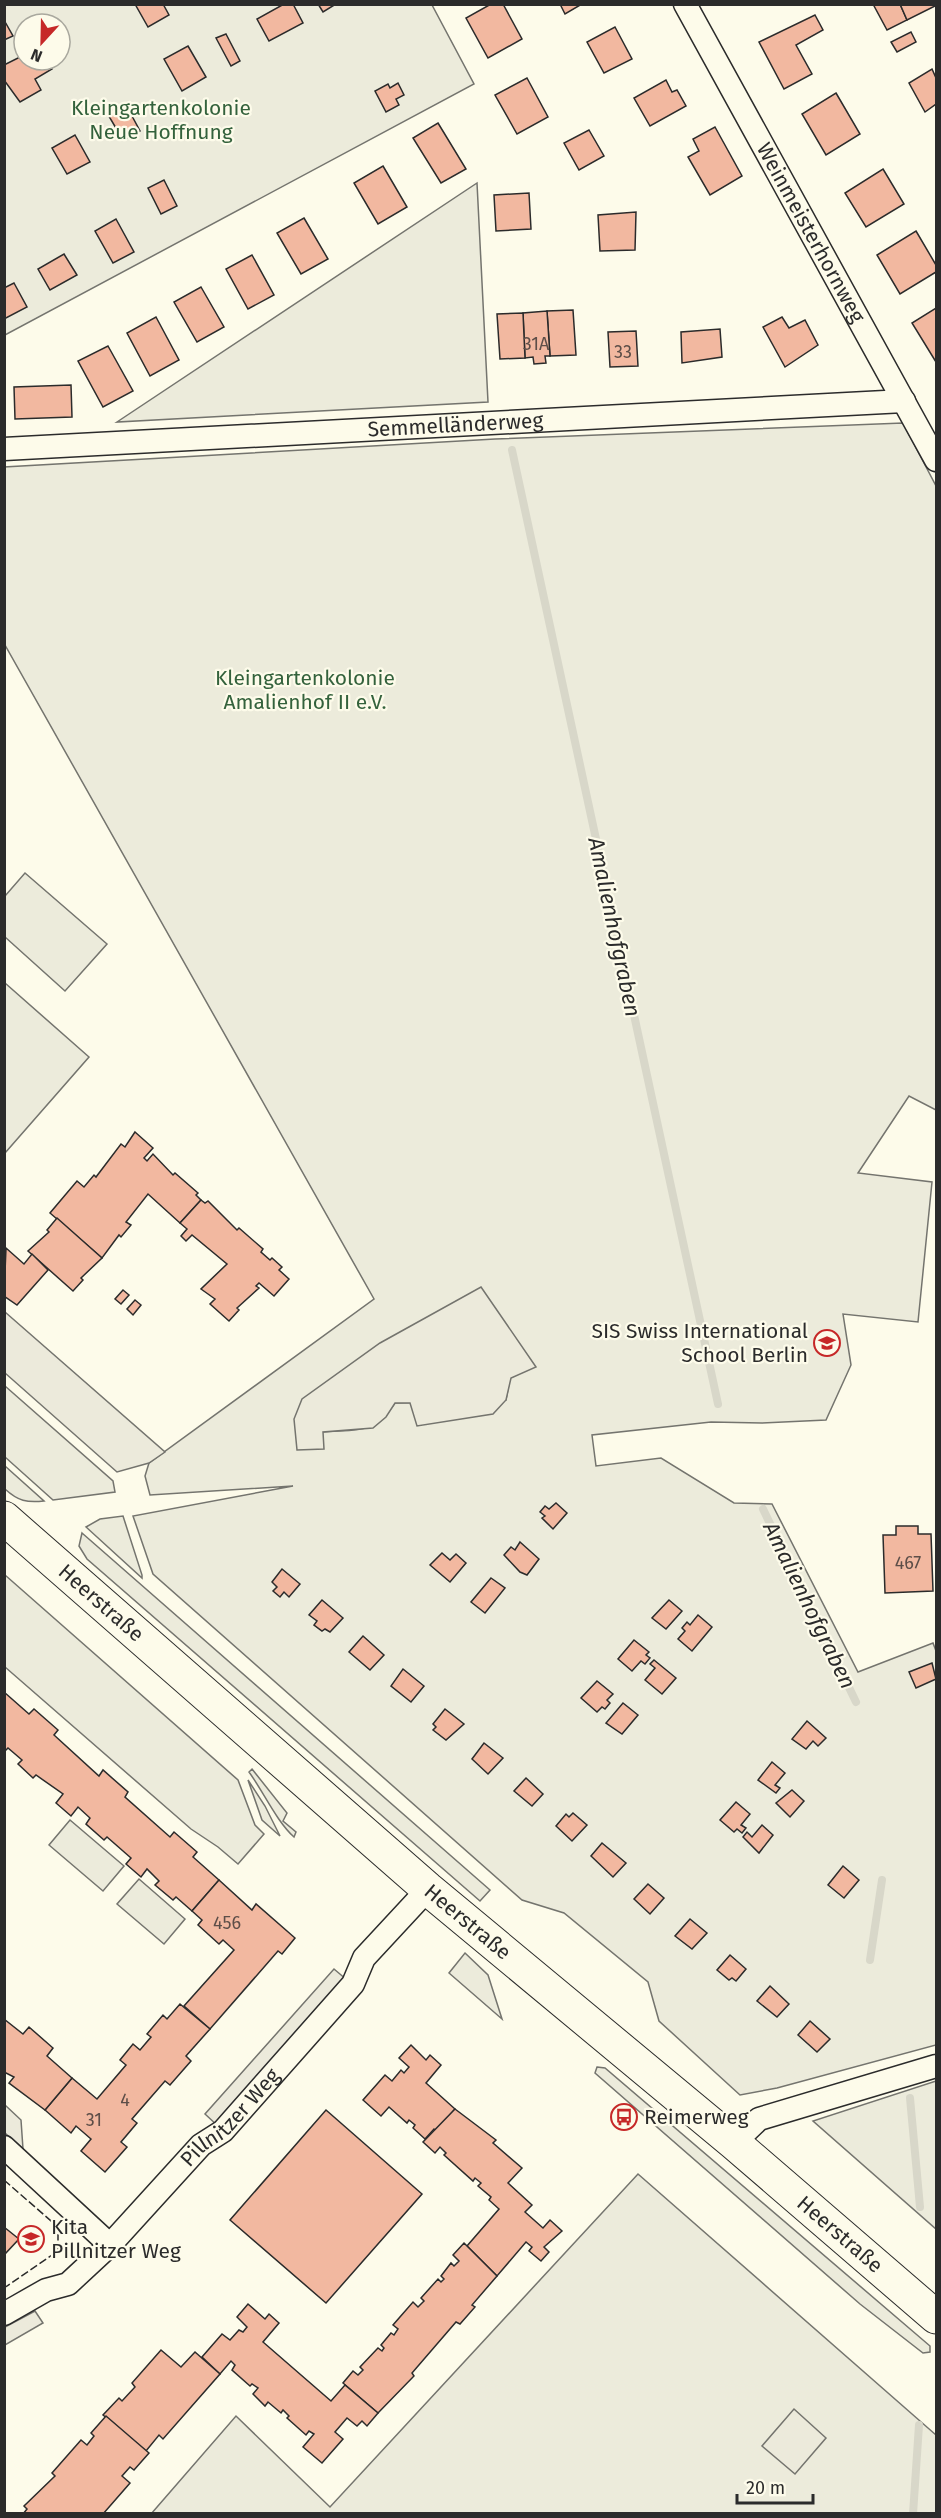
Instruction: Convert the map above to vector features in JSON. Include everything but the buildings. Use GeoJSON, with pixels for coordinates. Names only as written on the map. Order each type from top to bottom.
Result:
{"type":"FeatureCollection","features":[{"type":"Feature","properties":{"kind":"main road","name":"Heerstraße"},"geometry":{"type":"LineString","coordinates":[[4,1518],[428,1889],[734,2143],[936,2317]]}},
{"type":"Feature","properties":{"kind":"street","name":"Weinmeisterhornweg"},"geometry":{"type":"LineString","coordinates":[[686,4],[936,460]]}},
{"type":"Feature","properties":{"kind":"street","name":"Semmelländerweg"},"geometry":{"type":"LineString","coordinates":[[4,449],[904,401]]}},
{"type":"Feature","properties":{"kind":"street","name":"Pillnitzer Weg"},"geometry":{"type":"LineString","coordinates":[[4,2313],[46,2290],[68,2284],[110,2246],[201,2145],[223,2131],[353,1983],[364,1958],[428,1889]]}},
{"type":"Feature","properties":{"kind":"street"},"geometry":{"type":"LineString","coordinates":[[734,2143],[759,2119],[936,2066]]}},
{"type":"Feature","properties":{"kind":"street"},"geometry":{"type":"LineString","coordinates":[[4,2147],[110,2246]]}},
{"type":"Feature","properties":{"kind":"green space","name":"Kleingartenkolonie Neue Hoffnung"},"geometry":{"type":"Polygon","coordinates":[[[5,5],[432,5],[474,84],[5,335],[5,5]]]}},
{"type":"Feature","properties":{"kind":"green space"},"geometry":{"type":"Polygon","coordinates":[[[477,183],[488,402],[117,422],[477,183]]]}},
{"type":"Feature","properties":{"kind":"green space","name":"Kleingartenkolonie Amalienhof II e.V."},"geometry":{"type":"Polygon","coordinates":[[[903,423],[936,486],[936,1110],[909,1096],[858,1173],[932,1182],[918,1322],[843,1314],[851,1365],[826,1420],[762,1423],[711,1422],[592,1435],[596,1466],[661,1458],[734,1503],[772,1504],[858,1672],[933,1643],[936,1651],[936,2045],[777,2088],[740,2095],[659,2021],[648,1982],[564,1913],[522,1900],[153,1574],[133,1516],[293,1486],[150,1495],[145,1476],[149,1463],[374,1299],[5,645],[4,467],[495,439],[903,423]],[[468,1295],[322,1432],[355,1430],[372,1425],[380,1421],[395,1403],[506,1400],[510,1378],[526,1370],[468,1295]]]}},
{"type":"Feature","properties":{"kind":"green space"},"geometry":{"type":"Polygon","coordinates":[[[25,873],[107,944],[65,991],[5,937],[5,896],[25,873]]]}},
{"type":"Feature","properties":{"kind":"green space"},"geometry":{"type":"Polygon","coordinates":[[[4,983],[89,1057],[5,1153],[4,983]]]}},
{"type":"Feature","properties":{"kind":"green space"},"geometry":{"type":"Polygon","coordinates":[[[5,1386],[113,1481],[115,1492],[53,1500],[5,1457],[5,1386]]]}},
{"type":"Feature","properties":{"kind":"green space"},"geometry":{"type":"Polygon","coordinates":[[[5,1466],[44,1501],[23,1500],[5,1489],[5,1466]]]}},
{"type":"Feature","properties":{"kind":"green space"},"geometry":{"type":"Polygon","coordinates":[[[123,1516],[142,1578],[86,1527],[100,1519],[123,1516]]]}},
{"type":"Feature","properties":{"kind":"green space"},"geometry":{"type":"Polygon","coordinates":[[[82,1533],[490,1890],[480,1901],[87,1559],[79,1546],[82,1533]]]}},
{"type":"Feature","properties":{"kind":"green space"},"geometry":{"type":"Polygon","coordinates":[[[5,1575],[238,1780],[255,1825],[264,1834],[238,1864],[191,1829],[5,1667],[5,1575]]]}},
{"type":"Feature","properties":{"kind":"green space"},"geometry":{"type":"Polygon","coordinates":[[[252,1769],[287,1813],[283,1821],[296,1832],[294,1837],[276,1815],[249,1772],[252,1769]]]}},
{"type":"Feature","properties":{"kind":"green space"},"geometry":{"type":"Polygon","coordinates":[[[248,1780],[265,1806],[280,1836],[262,1820],[248,1780]]]}},
{"type":"Feature","properties":{"kind":"green space"},"geometry":{"type":"Polygon","coordinates":[[[70,1820],[124,1866],[103,1891],[49,1845],[70,1820]]]}},
{"type":"Feature","properties":{"kind":"green space"},"geometry":{"type":"Polygon","coordinates":[[[139,1879],[185,1919],[164,1944],[117,1904],[139,1879]]]}},
{"type":"Feature","properties":{"kind":"green space"},"geometry":{"type":"Polygon","coordinates":[[[465,1953],[488,1975],[502,2019],[449,1973],[465,1953]]]}},
{"type":"Feature","properties":{"kind":"green space"},"geometry":{"type":"Polygon","coordinates":[[[597,2067],[605,2068],[930,2346],[930,2352],[923,2353],[860,2304],[595,2073],[597,2067]]]}},
{"type":"Feature","properties":{"kind":"green space"},"geometry":{"type":"Polygon","coordinates":[[[936,2081],[936,2229],[813,2121],[936,2081]]]}},
{"type":"Feature","properties":{"kind":"green space"},"geometry":{"type":"Polygon","coordinates":[[[638,2174],[936,2435],[936,2513],[151,2514],[236,2416],[330,2507],[638,2174]]]}},
{"type":"Feature","properties":{"kind":"shaded area"},"geometry":{"type":"Polygon","coordinates":[[[481,1287],[536,1367],[511,1378],[506,1400],[493,1414],[417,1426],[410,1403],[395,1403],[386,1417],[373,1428],[323,1432],[324,1449],[297,1450],[294,1419],[302,1399],[380,1343],[481,1287]]]}},
{"type":"Feature","properties":{"kind":"shaded area"},"geometry":{"type":"Polygon","coordinates":[[[5,1312],[165,1452],[149,1463],[117,1472],[5,1373],[5,1312]]]}},
{"type":"Feature","properties":{"kind":"shaded area"},"geometry":{"type":"Polygon","coordinates":[[[334,1969],[347,1980],[219,2127],[205,2114],[334,1969]]]}},
{"type":"Feature","properties":{"kind":"shaded area"},"geometry":{"type":"Polygon","coordinates":[[[5,2105],[21,2120],[23,2149],[5,2133],[5,2105]]]}},
{"type":"Feature","properties":{"kind":"shaded area"},"geometry":{"type":"Polygon","coordinates":[[[35,2311],[43,2323],[5,2345],[5,2327],[35,2311]]]}},
{"type":"Feature","properties":{"kind":"shaded area"},"geometry":{"type":"Polygon","coordinates":[[[794,2409],[826,2438],[795,2474],[762,2446],[794,2409]]]}},
{"type":"Feature","properties":{"kind":"waterway","name":"Amalienhofgraben"},"geometry":{"type":"LineString","coordinates":[[512,450],[718,1404]]}},
{"type":"Feature","properties":{"kind":"waterway","name":"Amalienhofgraben"},"geometry":{"type":"LineString","coordinates":[[763,1509],[856,1702]]}},
{"type":"Feature","properties":{"kind":"waterway","name":"Amalienhofgraben"},"geometry":{"type":"LineString","coordinates":[[870,1960],[882,1880]]}},
{"type":"Feature","properties":{"kind":"waterway","name":"Amalienhofgraben"},"geometry":{"type":"LineString","coordinates":[[910,2098],[920,2207]]}},
{"type":"Feature","properties":{"kind":"waterway","name":"Amalienhofgraben"},"geometry":{"type":"LineString","coordinates":[[913,2514],[919,2425]]}},
{"type":"Feature","properties":{"kind":"fence"},"geometry":{"type":"LineString","coordinates":[[4,2180],[58,2227],[58,2251],[4,2288]]}},
{"type":"Feature","properties":{"kind":"place","name":"SIS Swiss International School Berlin"},"geometry":{"type":"Point","coordinates":[827,1343]}},
{"type":"Feature","properties":{"kind":"place","name":"Reimerweg"},"geometry":{"type":"Point","coordinates":[624,2117]}},
{"type":"Feature","properties":{"kind":"place","name":"Kita Pillnitzer Weg"},"geometry":{"type":"Point","coordinates":[31,2239]}}]}
